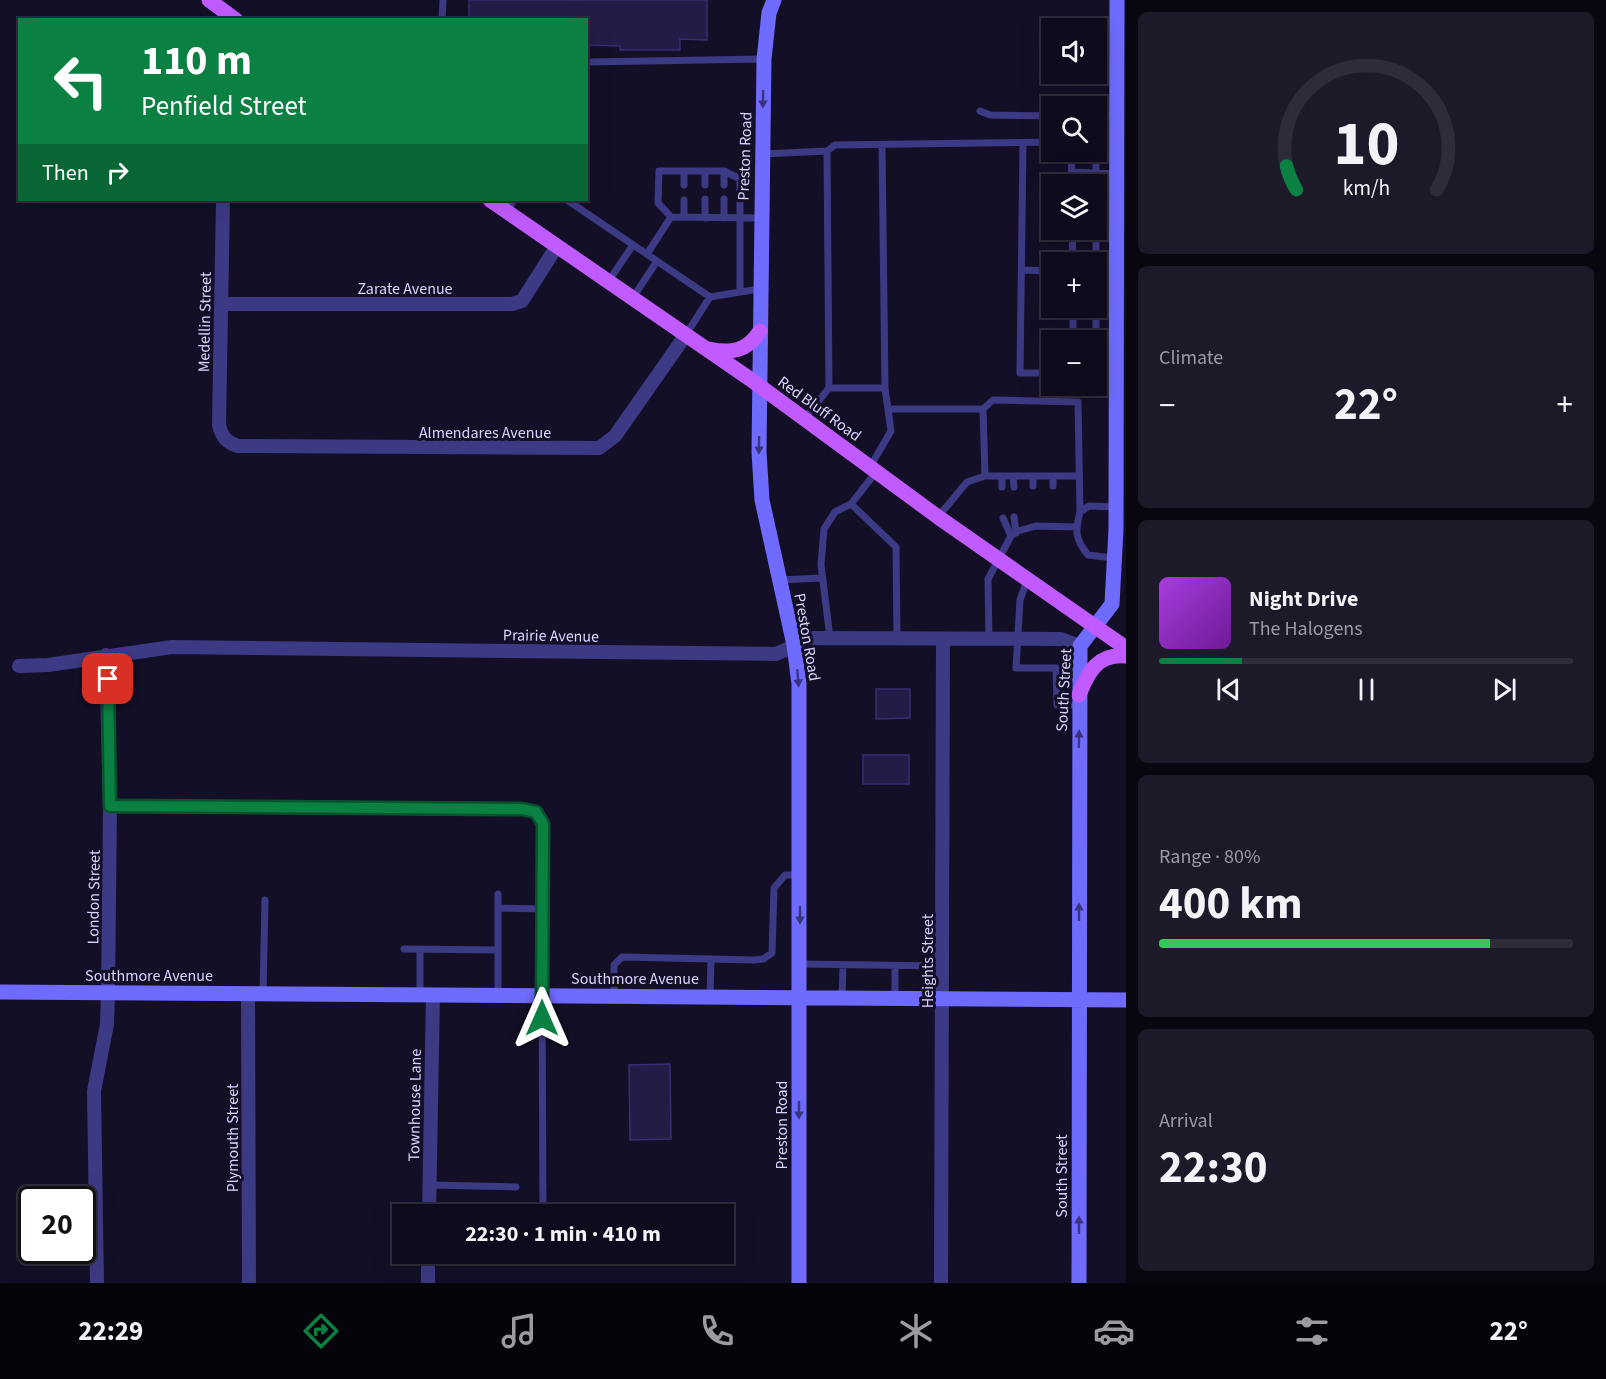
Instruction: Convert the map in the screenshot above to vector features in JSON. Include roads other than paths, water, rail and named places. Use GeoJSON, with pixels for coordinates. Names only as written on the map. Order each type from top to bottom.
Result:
{"type":"FeatureCollection","features":[{"type":"Feature","properties":{"kind":"main road"},"geometry":{"type":"LineString","coordinates":[[209,0],[229,17]]}},
{"type":"Feature","properties":{"kind":"main road","name":"Preston Road"},"geometry":{"type":"LineString","coordinates":[[774,0],[769,13],[764,59],[760,218],[759,452],[762,501],[794,645],[799,684],[798,1283]]}},
{"type":"Feature","properties":{"kind":"main road","name":"South Street"},"geometry":{"type":"LineString","coordinates":[[1079,1283],[1080,646],[1112,604],[1114,558],[1121,529],[1116,507],[1117,272],[1122,174],[1118,114],[1117,0]]}},
{"type":"Feature","properties":{"kind":"main road","name":"Red Bluff Road"},"geometry":{"type":"LineString","coordinates":[[494,201],[510,205],[557,246],[760,387],[938,517],[1126,648]]}},
{"type":"Feature","properties":{"kind":"main road"},"geometry":{"type":"LineString","coordinates":[[704,348],[727,353],[741,350],[752,343],[760,331]]}},
{"type":"Feature","properties":{"kind":"main road"},"geometry":{"type":"LineString","coordinates":[[1079,700],[1089,670],[1102,659],[1116,655],[1126,656]]}},
{"type":"Feature","properties":{"kind":"main road","name":"Southmore Avenue"},"geometry":{"type":"LineString","coordinates":[[0,992],[1126,1000]]}},
{"type":"Feature","properties":{"kind":"street","name":"Medellin Street"},"geometry":{"type":"LineString","coordinates":[[223,201],[219,425],[228,442]]}},
{"type":"Feature","properties":{"kind":"street","name":"Zarate Avenue"},"geometry":{"type":"LineString","coordinates":[[221,304],[512,304],[522,301],[557,246]]}},
{"type":"Feature","properties":{"kind":"street","name":"Almendares Avenue"},"geometry":{"type":"LineString","coordinates":[[228,442],[238,446],[599,448],[615,436],[685,336]]}},
{"type":"Feature","properties":{"kind":"street","name":"Prairie Avenue"},"geometry":{"type":"LineString","coordinates":[[19,666],[48,665],[172,647],[776,654],[812,638],[1061,639],[1080,646]]}},
{"type":"Feature","properties":{"kind":"street","name":"Heights Street"},"geometry":{"type":"LineString","coordinates":[[941,1283],[943,639]]}},
{"type":"Feature","properties":{"kind":"street","name":"London Street"},"geometry":{"type":"LineString","coordinates":[[97,1283],[94,1091],[107,1024],[108,993],[110,806],[106,655]]}},
{"type":"Feature","properties":{"kind":"street"},"geometry":{"type":"LineString","coordinates":[[110,806],[522,809],[536,812],[543,824],[542,996]]}},
{"type":"Feature","properties":{"kind":"street","name":"Plymouth Street"},"geometry":{"type":"LineString","coordinates":[[249,1283],[255,994]]}},
{"type":"Feature","properties":{"kind":"street","name":"Townhouse Lane"},"geometry":{"type":"LineString","coordinates":[[426,995],[429,1204]]}},
{"type":"Feature","properties":{"kind":"street"},"geometry":{"type":"LineString","coordinates":[[428,1264],[428,1283]]}},
{"type":"Feature","properties":{"kind":"lane"},"geometry":{"type":"LineString","coordinates":[[442,18],[443,0]]}},
{"type":"Feature","properties":{"kind":"lane"},"geometry":{"type":"LineString","coordinates":[[588,62],[764,59]]}},
{"type":"Feature","properties":{"kind":"lane"},"geometry":{"type":"LineString","coordinates":[[981,111],[990,115],[1041,116]]}},
{"type":"Feature","properties":{"kind":"lane"},"geometry":{"type":"LineString","coordinates":[[1107,114],[1118,114]]}},
{"type":"Feature","properties":{"kind":"lane"},"geometry":{"type":"LineString","coordinates":[[762,154],[827,151],[835,145],[1041,142]]}},
{"type":"Feature","properties":{"kind":"lane"},"geometry":{"type":"LineString","coordinates":[[1023,143],[1020,373],[1041,373]]}},
{"type":"Feature","properties":{"kind":"lane"},"geometry":{"type":"LineString","coordinates":[[830,638],[822,578],[824,529],[835,512],[851,504],[873,470],[891,431],[885,388],[882,145]]}},
{"type":"Feature","properties":{"kind":"lane"},"geometry":{"type":"LineString","coordinates":[[804,419],[829,388],[827,151]]}},
{"type":"Feature","properties":{"kind":"lane"},"geometry":{"type":"LineString","coordinates":[[1072,162],[1072,172],[1122,174]]}},
{"type":"Feature","properties":{"kind":"lane"},"geometry":{"type":"LineString","coordinates":[[1096,162],[1096,173]]}},
{"type":"Feature","properties":{"kind":"lane"},"geometry":{"type":"LineString","coordinates":[[740,292],[740,218],[740,179],[724,171],[659,171],[658,204],[671,217],[684,218],[740,218],[760,218]]}},
{"type":"Feature","properties":{"kind":"lane"},"geometry":{"type":"LineString","coordinates":[[684,171],[684,185]]}},
{"type":"Feature","properties":{"kind":"lane"},"geometry":{"type":"LineString","coordinates":[[705,171],[705,185]]}},
{"type":"Feature","properties":{"kind":"lane"},"geometry":{"type":"LineString","coordinates":[[724,171],[724,185]]}},
{"type":"Feature","properties":{"kind":"lane"},"geometry":{"type":"LineString","coordinates":[[705,199],[705,218]]}},
{"type":"Feature","properties":{"kind":"lane"},"geometry":{"type":"LineString","coordinates":[[724,199],[724,218]]}},
{"type":"Feature","properties":{"kind":"lane"},"geometry":{"type":"LineString","coordinates":[[684,200],[684,218]]}},
{"type":"Feature","properties":{"kind":"lane"},"geometry":{"type":"LineString","coordinates":[[568,201],[710,297],[760,289]]}},
{"type":"Feature","properties":{"kind":"lane"},"geometry":{"type":"LineString","coordinates":[[647,254],[671,217]]}},
{"type":"Feature","properties":{"kind":"lane"},"geometry":{"type":"LineString","coordinates":[[608,282],[633,245]]}},
{"type":"Feature","properties":{"kind":"lane"},"geometry":{"type":"LineString","coordinates":[[632,299],[657,261]]}},
{"type":"Feature","properties":{"kind":"lane"},"geometry":{"type":"LineString","coordinates":[[1022,270],[1041,271]]}},
{"type":"Feature","properties":{"kind":"lane"},"geometry":{"type":"LineString","coordinates":[[1107,272],[1117,272]]}},
{"type":"Feature","properties":{"kind":"lane"},"geometry":{"type":"LineString","coordinates":[[685,336],[710,297]]}},
{"type":"Feature","properties":{"kind":"lane"},"geometry":{"type":"LineString","coordinates":[[1107,352],[1117,352]]}},
{"type":"Feature","properties":{"kind":"lane"},"geometry":{"type":"LineString","coordinates":[[829,388],[885,388]]}},
{"type":"Feature","properties":{"kind":"lane"},"geometry":{"type":"LineString","coordinates":[[888,409],[983,409],[993,400],[1078,402],[1080,512],[1076,527],[1078,542],[1088,555],[1114,558]]}},
{"type":"Feature","properties":{"kind":"lane"},"geometry":{"type":"LineString","coordinates":[[983,409],[985,476]]}},
{"type":"Feature","properties":{"kind":"lane"},"geometry":{"type":"LineString","coordinates":[[938,517],[967,482],[985,476],[1079,476]]}},
{"type":"Feature","properties":{"kind":"lane"},"geometry":{"type":"LineString","coordinates":[[1002,476],[1002,487]]}},
{"type":"Feature","properties":{"kind":"lane"},"geometry":{"type":"LineString","coordinates":[[1013,476],[1014,487]]}},
{"type":"Feature","properties":{"kind":"lane"},"geometry":{"type":"LineString","coordinates":[[1033,476],[1033,486]]}},
{"type":"Feature","properties":{"kind":"lane"},"geometry":{"type":"LineString","coordinates":[[1053,476],[1053,486]]}},
{"type":"Feature","properties":{"kind":"lane"},"geometry":{"type":"LineString","coordinates":[[851,504],[896,547],[897,639]]}},
{"type":"Feature","properties":{"kind":"lane"},"geometry":{"type":"LineString","coordinates":[[1080,512],[1089,506],[1116,507]]}},
{"type":"Feature","properties":{"kind":"lane"},"geometry":{"type":"LineString","coordinates":[[1054,516],[1054,526]]}},
{"type":"Feature","properties":{"kind":"lane"},"geometry":{"type":"LineString","coordinates":[[988,639],[988,579],[1013,535],[1014,517]]}},
{"type":"Feature","properties":{"kind":"lane"},"geometry":{"type":"LineString","coordinates":[[1034,517],[1034,527]]}},
{"type":"Feature","properties":{"kind":"lane"},"geometry":{"type":"LineString","coordinates":[[1003,518],[1013,535]]}},
{"type":"Feature","properties":{"kind":"lane"},"geometry":{"type":"LineString","coordinates":[[1013,535],[1034,527],[1076,527]]}},
{"type":"Feature","properties":{"kind":"lane"},"geometry":{"type":"LineString","coordinates":[[779,580],[822,578]]}},
{"type":"Feature","properties":{"kind":"lane"},"geometry":{"type":"LineString","coordinates":[[1027,579],[1020,600],[1016,668],[1056,668],[1057,705],[1079,700]]}},
{"type":"Feature","properties":{"kind":"lane"},"geometry":{"type":"LineString","coordinates":[[1056,676],[1079,677]]}},
{"type":"Feature","properties":{"kind":"lane"},"geometry":{"type":"LineString","coordinates":[[614,996],[614,965],[622,957],[763,959],[772,953],[774,888],[785,875],[800,875]]}},
{"type":"Feature","properties":{"kind":"lane"},"geometry":{"type":"LineString","coordinates":[[498,894],[498,996]]}},
{"type":"Feature","properties":{"kind":"lane"},"geometry":{"type":"LineString","coordinates":[[255,994],[265,900]]}},
{"type":"Feature","properties":{"kind":"lane"},"geometry":{"type":"LineString","coordinates":[[498,908],[542,909]]}},
{"type":"Feature","properties":{"kind":"lane"},"geometry":{"type":"LineString","coordinates":[[404,949],[498,950]]}},
{"type":"Feature","properties":{"kind":"lane"},"geometry":{"type":"LineString","coordinates":[[420,949],[426,995]]}},
{"type":"Feature","properties":{"kind":"lane"},"geometry":{"type":"LineString","coordinates":[[710,997],[711,959]]}},
{"type":"Feature","properties":{"kind":"lane"},"geometry":{"type":"LineString","coordinates":[[800,964],[943,966]]}},
{"type":"Feature","properties":{"kind":"lane"},"geometry":{"type":"LineString","coordinates":[[842,998],[843,965]]}},
{"type":"Feature","properties":{"kind":"lane"},"geometry":{"type":"LineString","coordinates":[[895,966],[895,998]]}},
{"type":"Feature","properties":{"kind":"lane"},"geometry":{"type":"LineString","coordinates":[[542,996],[543,1204]]}},
{"type":"Feature","properties":{"kind":"lane"},"geometry":{"type":"LineString","coordinates":[[429,1185],[516,1187]]}}]}
